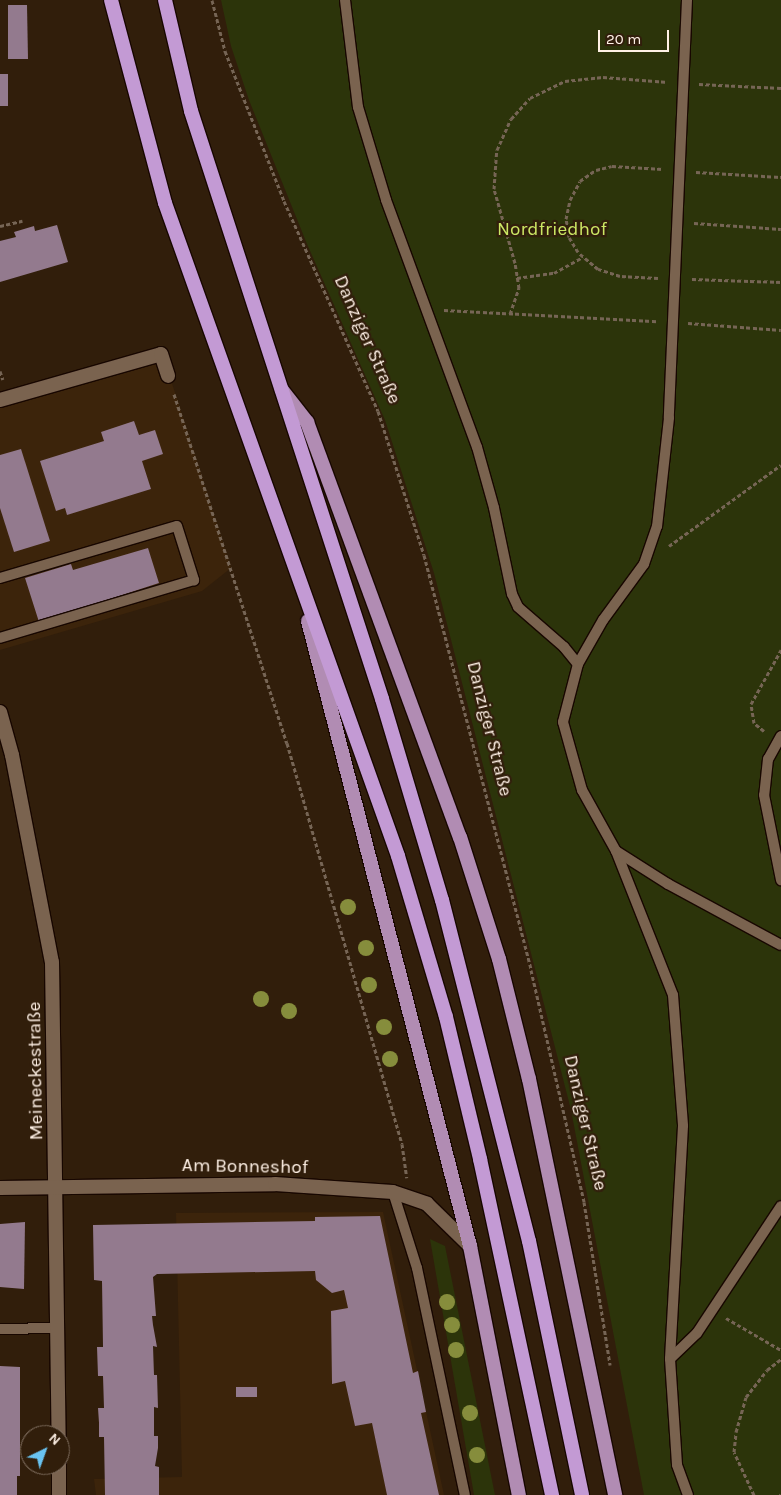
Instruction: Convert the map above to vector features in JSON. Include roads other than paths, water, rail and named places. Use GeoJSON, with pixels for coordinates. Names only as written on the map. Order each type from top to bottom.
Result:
{"type":"FeatureCollection","features":[{"type":"Feature","properties":{"kind":"highway"},"geometry":{"type":"LineString","coordinates":[[111,0],[165,203],[294,569],[398,856],[446,1017],[543,1445],[552,1495]]}},
{"type":"Feature","properties":{"kind":"highway"},"geometry":{"type":"LineString","coordinates":[[165,0],[192,111],[278,384],[382,699],[442,900],[526,1232],[582,1495]]}},
{"type":"Feature","properties":{"kind":"main road"},"geometry":{"type":"LineString","coordinates":[[278,384],[307,422],[460,837],[499,959],[529,1079],[615,1495]]}},
{"type":"Feature","properties":{"kind":"main road"},"geometry":{"type":"LineString","coordinates":[[294,569],[470,1246],[520,1495]]}},
{"type":"Feature","properties":{"kind":"street"},"geometry":{"type":"LineString","coordinates":[[0,400],[161,354],[168,376]]}},
{"type":"Feature","properties":{"kind":"street","name":"Meineckestraße"},"geometry":{"type":"LineString","coordinates":[[0,712],[12,755],[52,962],[57,1186],[59,1425]]}},
{"type":"Feature","properties":{"kind":"street","name":"Am Bonneshof"},"geometry":{"type":"LineString","coordinates":[[0,1188],[275,1184],[393,1192],[427,1204],[470,1246]]}},
{"type":"Feature","properties":{"kind":"street"},"geometry":{"type":"LineString","coordinates":[[59,1475],[59,1495]]}},
{"type":"Feature","properties":{"kind":"lane"},"geometry":{"type":"LineString","coordinates":[[345,0],[358,107],[386,200],[478,447],[494,508],[512,594],[524,613],[564,647],[578,664]]}},
{"type":"Feature","properties":{"kind":"lane"},"geometry":{"type":"LineString","coordinates":[[687,0],[685,83],[669,418],[658,526],[644,564],[603,620],[578,664],[563,722],[582,790],[616,851],[673,995],[683,1126],[670,1359],[676,1465],[688,1495]]}},
{"type":"Feature","properties":{"kind":"lane"},"geometry":{"type":"LineString","coordinates":[[0,578],[177,526],[194,580],[0,638]]}},
{"type":"Feature","properties":{"kind":"lane"},"geometry":{"type":"LineString","coordinates":[[779,738],[768,759],[764,795],[781,880]]}},
{"type":"Feature","properties":{"kind":"lane"},"geometry":{"type":"LineString","coordinates":[[616,851],[668,884],[781,945]]}},
{"type":"Feature","properties":{"kind":"lane"},"geometry":{"type":"LineString","coordinates":[[393,1192],[417,1268],[465,1495]]}},
{"type":"Feature","properties":{"kind":"lane"},"geometry":{"type":"LineString","coordinates":[[670,1359],[697,1333],[781,1206]]}},
{"type":"Feature","properties":{"kind":"lane"},"geometry":{"type":"LineString","coordinates":[[0,1329],[59,1328]]}},
{"type":"Feature","properties":{"kind":"park label","name":"Nordfriedhof"},"geometry":{"type":"Point","coordinates":[552,230]}}]}
